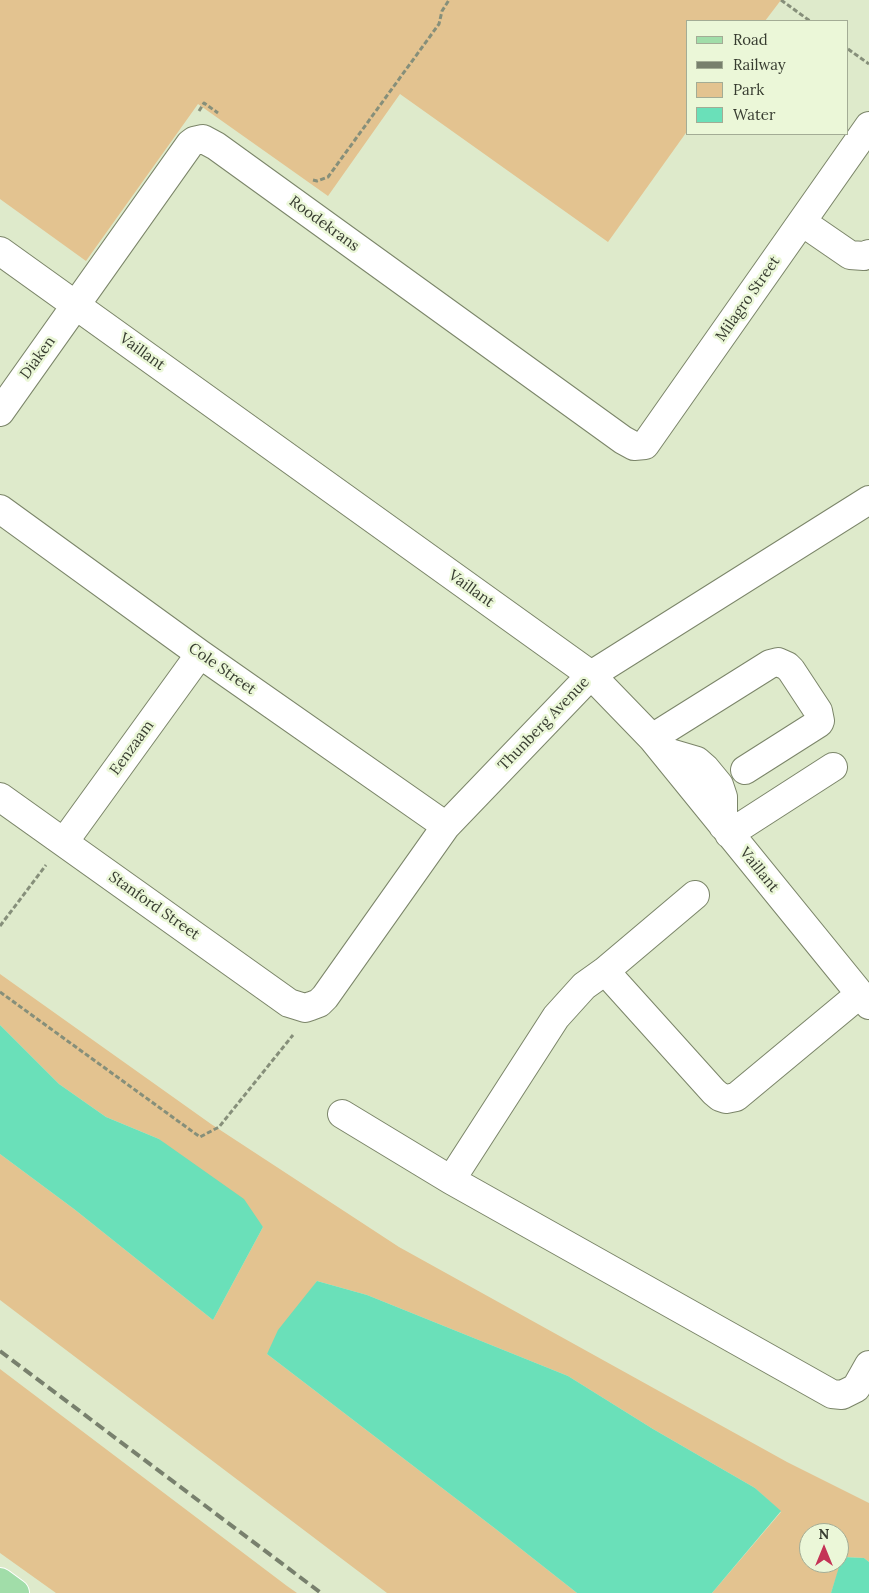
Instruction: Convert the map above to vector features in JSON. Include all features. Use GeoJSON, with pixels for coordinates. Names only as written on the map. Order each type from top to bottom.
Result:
{"type":"FeatureCollection","features":[{"type":"Feature","properties":{"kind":"main road"},"geometry":{"type":"LineString","coordinates":[[0,1582],[15,1593]]}},
{"type":"Feature","properties":{"kind":"street","name":"Milagro Street"},"geometry":{"type":"LineString","coordinates":[[615,434],[634,446],[645,445],[649,441],[869,126]]}},
{"type":"Feature","properties":{"kind":"street"},"geometry":{"type":"LineString","coordinates":[[77,305],[190,144],[198,139]]}},
{"type":"Feature","properties":{"kind":"street","name":"Roodekrans"},"geometry":{"type":"LineString","coordinates":[[198,139],[203,139],[216,146],[615,434]]}},
{"type":"Feature","properties":{"kind":"street"},"geometry":{"type":"LineString","coordinates":[[802,222],[850,255],[864,256],[869,254]]}},
{"type":"Feature","properties":{"kind":"street","name":"Vaillant"},"geometry":{"type":"LineString","coordinates":[[0,251],[591,674],[657,745],[864,1000]]}},
{"type":"Feature","properties":{"kind":"street","name":"Diaken"},"geometry":{"type":"LineString","coordinates":[[0,412],[77,305]]}},
{"type":"Feature","properties":{"kind":"street","name":"Thunberg Avenue"},"geometry":{"type":"LineString","coordinates":[[315,1004],[325,997],[446,826],[591,674],[869,500]]}},
{"type":"Feature","properties":{"kind":"street","name":"Cole Street"},"geometry":{"type":"LineString","coordinates":[[0,509],[200,654],[446,826]]}},
{"type":"Feature","properties":{"kind":"street","name":"Eenzaam"},"geometry":{"type":"LineString","coordinates":[[64,842],[200,654]]}},
{"type":"Feature","properties":{"kind":"street"},"geometry":{"type":"LineString","coordinates":[[657,745],[770,664],[778,662],[791,670],[818,711],[820,721],[744,770]]}},
{"type":"Feature","properties":{"kind":"street"},"geometry":{"type":"LineString","coordinates":[[726,830],[833,767]]}},
{"type":"Feature","properties":{"kind":"street","name":"Stanford Street"},"geometry":{"type":"LineString","coordinates":[[0,797],[289,1003],[305,1008],[315,1004]]}},
{"type":"Feature","properties":{"kind":"street"},"geometry":{"type":"LineString","coordinates":[[451,1180],[556,1017],[584,986],[605,971],[695,895]]}},
{"type":"Feature","properties":{"kind":"street"},"geometry":{"type":"LineString","coordinates":[[605,971],[714,1092],[726,1099],[736,1097],[864,1000]]}},
{"type":"Feature","properties":{"kind":"street"},"geometry":{"type":"LineString","coordinates":[[342,1114],[451,1180],[832,1394],[842,1396],[856,1388],[869,1365]]}},
{"type":"Feature","properties":{"kind":"path"},"geometry":{"type":"LineString","coordinates":[[306,177],[318,181],[328,177],[439,24],[442,11],[449,0]]}},
{"type":"Feature","properties":{"kind":"path"},"geometry":{"type":"LineString","coordinates":[[781,0],[809,20]]}},
{"type":"Feature","properties":{"kind":"path"},"geometry":{"type":"LineString","coordinates":[[849,50],[869,64]]}},
{"type":"Feature","properties":{"kind":"path"},"geometry":{"type":"LineString","coordinates":[[198,139],[198,112],[204,103],[220,114]]}},
{"type":"Feature","properties":{"kind":"path"},"geometry":{"type":"LineString","coordinates":[[0,926],[64,842]]}},
{"type":"Feature","properties":{"kind":"path"},"geometry":{"type":"LineString","coordinates":[[0,992],[200,1138],[219,1127],[315,1004]]}},
{"type":"Feature","properties":{"kind":"green space"},"geometry":{"type":"Polygon","coordinates":[[[0,0],[781,0],[766,20],[686,20],[686,133],[608,242],[400,94],[328,196],[198,104],[86,261],[0,199],[0,0]]]}},
{"type":"Feature","properties":{"kind":"green space"},"geometry":{"type":"Polygon","coordinates":[[[0,974],[211,1124],[399,1247],[787,1462],[869,1503],[869,1562],[864,1558],[849,1557],[849,1523],[799,1523],[799,1573],[838,1573],[831,1593],[712,1593],[781,1512],[755,1488],[653,1429],[568,1376],[367,1295],[317,1281],[267,1354],[577,1593],[387,1593],[0,1300],[0,1154],[74,1209],[213,1320],[263,1227],[159,1139],[106,1117],[59,1084],[0,1025],[0,974]]]}},
{"type":"Feature","properties":{"kind":"green space"},"geometry":{"type":"Polygon","coordinates":[[[0,1369],[297,1593],[56,1593],[0,1553],[0,1369]]]}},
{"type":"Feature","properties":{"kind":"water"},"geometry":{"type":"Polygon","coordinates":[[[0,1025],[59,1084],[106,1117],[159,1139],[244,1199],[263,1227],[213,1320],[74,1209],[0,1154],[0,1025]]]}},
{"type":"Feature","properties":{"kind":"water"},"geometry":{"type":"Polygon","coordinates":[[[317,1281],[367,1295],[568,1376],[653,1429],[755,1488],[781,1511],[712,1593],[577,1593],[267,1354],[278,1330],[317,1281]]]}},
{"type":"Feature","properties":{"kind":"water"},"geometry":{"type":"Polygon","coordinates":[[[849,1557],[864,1558],[869,1562],[869,1593],[831,1593],[837,1573],[849,1573],[849,1557]]]}},
{"type":"Feature","properties":{"kind":"railway"},"geometry":{"type":"LineString","coordinates":[[0,1351],[321,1593]]}}]}
